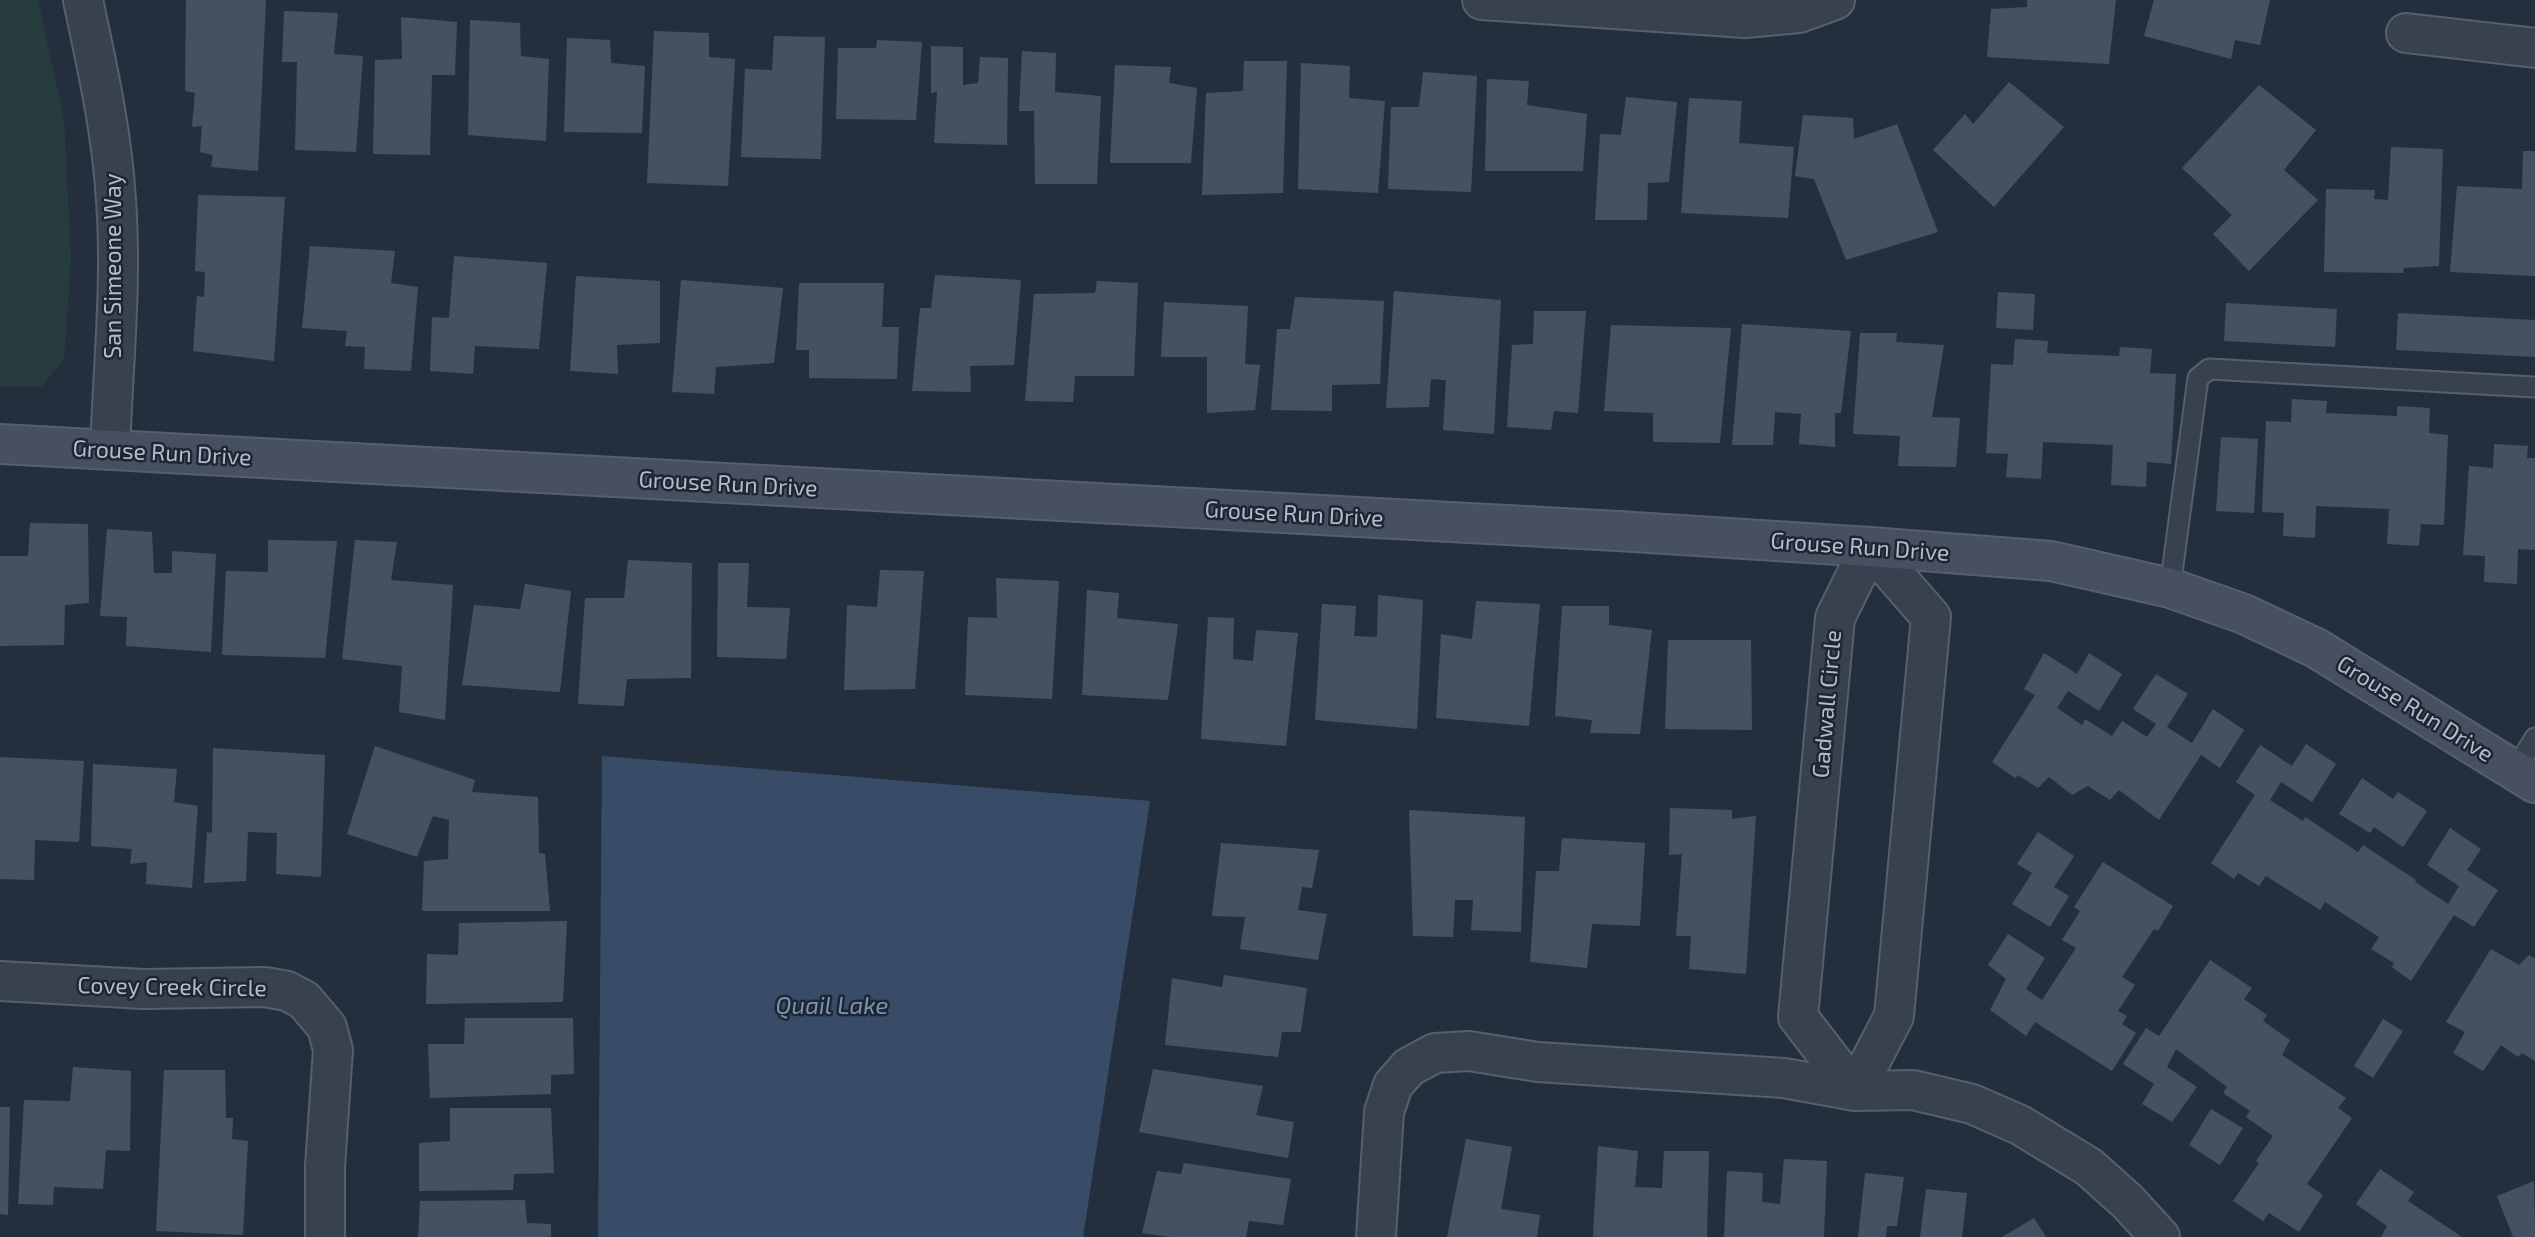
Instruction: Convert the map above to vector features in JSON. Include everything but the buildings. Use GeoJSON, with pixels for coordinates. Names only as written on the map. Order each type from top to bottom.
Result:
{"type":"FeatureCollection","features":[{"type":"Feature","properties":{"kind":"street","name":"San Simeone Way"},"geometry":{"type":"LineString","coordinates":[[83,0],[106,107],[117,201],[110,450]]}},
{"type":"Feature","properties":{"kind":"street"},"geometry":{"type":"LineString","coordinates":[[1482,0],[1624,4],[1745,18],[1799,13],[1835,0]]}},
{"type":"Feature","properties":{"kind":"street"},"geometry":{"type":"LineString","coordinates":[[2406,33],[2535,48]]}},
{"type":"Feature","properties":{"kind":"street","name":"Grouse Run Drive"},"geometry":{"type":"LineString","coordinates":[[0,444],[1870,547],[2051,562],[2170,588],[2244,614],[2316,648],[2525,777]]}},
{"type":"Feature","properties":{"kind":"street"},"geometry":{"type":"LineString","coordinates":[[1855,1091],[1894,1016],[1931,617],[1870,547]]}},
{"type":"Feature","properties":{"kind":"street","name":"Gadwall Circle"},"geometry":{"type":"LineString","coordinates":[[1855,1091],[1798,1017],[1835,618],[1870,547]]}},
{"type":"Feature","properties":{"kind":"street","name":"Covey Creek Circle"},"geometry":{"type":"LineString","coordinates":[[0,981],[144,989],[265,987],[287,991],[304,1000],[327,1027],[333,1050],[325,1166],[325,1237]]}},
{"type":"Feature","properties":{"kind":"street"},"geometry":{"type":"LineString","coordinates":[[1376,1237],[1384,1112],[1393,1085],[1409,1067],[1435,1053],[1469,1051],[1538,1062],[1784,1078],[1855,1091],[1913,1090],[1972,1104],[2021,1125],[2088,1167],[2129,1202],[2160,1237]]}},
{"type":"Feature","properties":{"kind":"lane"},"geometry":{"type":"LineString","coordinates":[[2170,588],[2198,378],[2210,369],[2535,387]]}},
{"type":"Feature","properties":{"kind":"lane"},"geometry":{"type":"LineString","coordinates":[[2525,777],[2535,738]]}},
{"type":"Feature","properties":{"kind":"green space"},"geometry":{"type":"Polygon","coordinates":[[[0,0],[38,0],[64,120],[71,258],[64,359],[41,387],[0,386],[0,0]]]}},
{"type":"Feature","properties":{"kind":"water","name":"Quail Lake"},"geometry":{"type":"Polygon","coordinates":[[[602,756],[1150,801],[1083,1237],[598,1237],[602,756]]]}}]}
